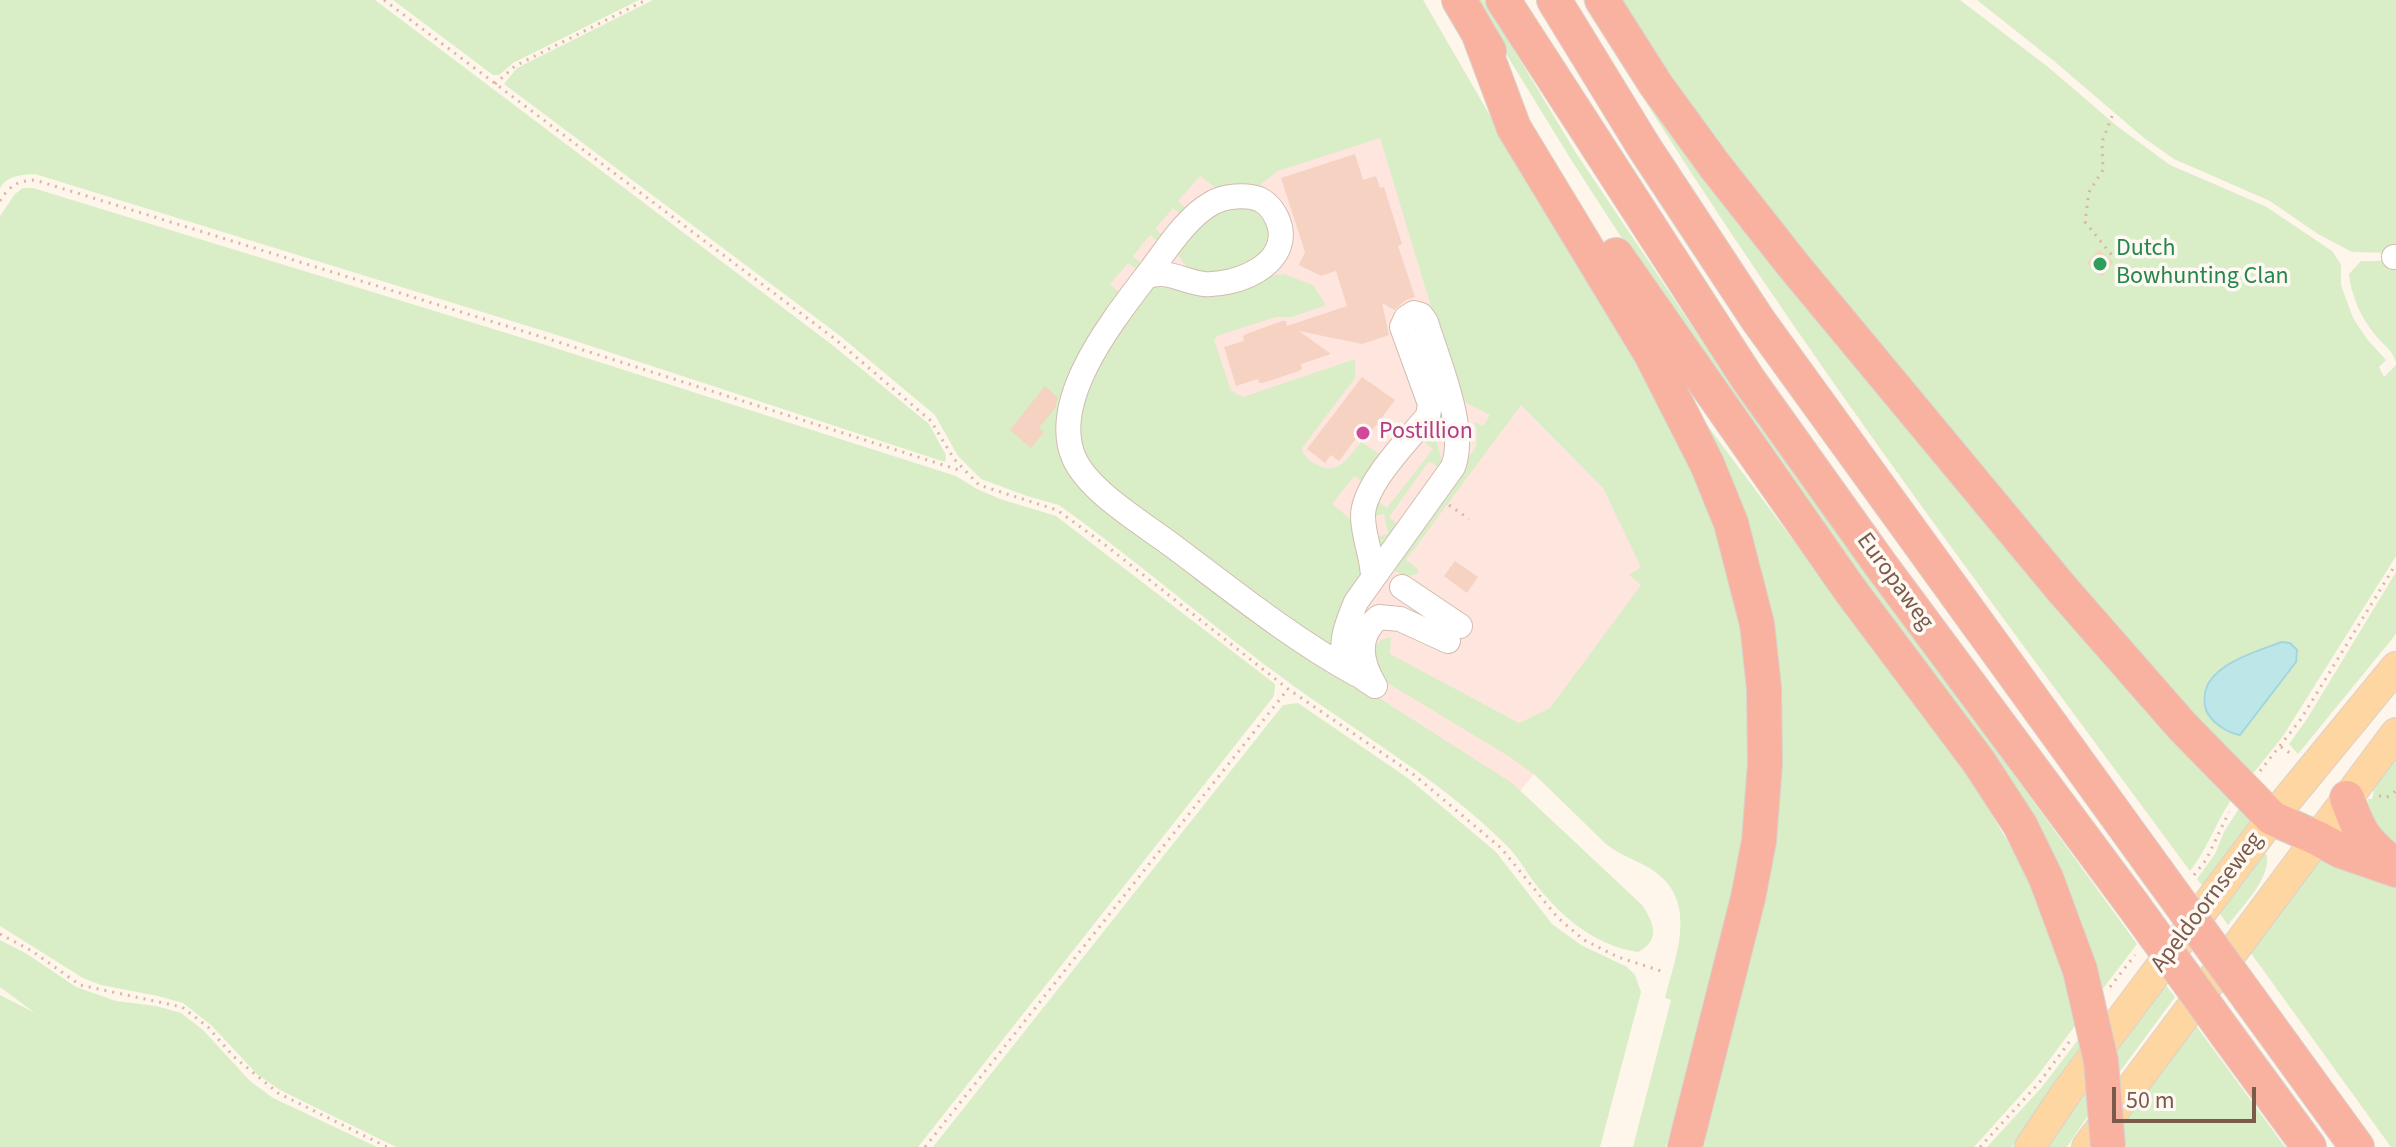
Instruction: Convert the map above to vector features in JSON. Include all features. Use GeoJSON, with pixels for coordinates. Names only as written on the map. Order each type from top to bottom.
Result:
{"type":"FeatureCollection","features":[{"type":"Feature","properties":{"kind":"highway"},"geometry":{"type":"LineString","coordinates":[[1459,0],[1608,244],[1850,590],[1979,762],[2012,812],[2046,878],[2080,970],[2101,1061],[2108,1147]]}},
{"type":"Feature","properties":{"kind":"highway","name":"Europaweg"},"geometry":{"type":"LineString","coordinates":[[1503,0],[1748,379],[1880,564],[2309,1147]]}},
{"type":"Feature","properties":{"kind":"highway","name":"Europaweg"},"geometry":{"type":"LineString","coordinates":[[1554,0],[1644,147],[1758,320],[2354,1142]]}},
{"type":"Feature","properties":{"kind":"highway"},"geometry":{"type":"LineString","coordinates":[[1602,0],[1656,85],[1715,166],[1843,327],[2062,589],[2182,726],[2272,818],[2341,851],[2396,868]]}},
{"type":"Feature","properties":{"kind":"highway"},"geometry":{"type":"LineString","coordinates":[[1478,32],[1514,128],[1651,354],[1707,464],[1731,523],[1757,624],[1764,688],[1765,764],[1759,841],[1748,898],[1685,1147]]}},
{"type":"Feature","properties":{"kind":"highway"},"geometry":{"type":"LineString","coordinates":[[2347,798],[2359,832],[2396,868]]}},
{"type":"Feature","properties":{"kind":"main road","name":"Apeldoornseweg"},"geometry":{"type":"LineString","coordinates":[[2030,1147],[2066,1093],[2272,818],[2396,667]]}},
{"type":"Feature","properties":{"kind":"main road","name":"Apeldoornseweg"},"geometry":{"type":"LineString","coordinates":[[2087,1147],[2396,733]]}},
{"type":"Feature","properties":{"kind":"lane"},"geometry":{"type":"LineString","coordinates":[[1146,277],[1162,273],[1204,284],[1252,274],[1267,265],[1276,254],[1280,241],[1278,221],[1264,201],[1254,197],[1218,200],[1195,216],[1146,277],[1107,328],[1080,380],[1069,430],[1072,454],[1079,468],[1103,493],[1261,612],[1316,652],[1366,680]]}},
{"type":"Feature","properties":{"kind":"lane"},"geometry":{"type":"LineString","coordinates":[[1366,680],[1348,665],[1343,639],[1356,602],[1370,584],[1453,467],[1458,453],[1455,423],[1426,322],[1421,315],[1414,313],[1406,318],[1402,327],[1430,404],[1428,416],[1374,485],[1364,504],[1363,519],[1373,563],[1370,584]]}},
{"type":"Feature","properties":{"kind":"lane"},"geometry":{"type":"LineString","coordinates":[[1428,416],[1455,423]]}},
{"type":"Feature","properties":{"kind":"lane"},"geometry":{"type":"LineString","coordinates":[[1370,584],[1402,587],[1426,580]]}},
{"type":"Feature","properties":{"kind":"lane"},"geometry":{"type":"LineString","coordinates":[[1366,680],[1365,632],[1379,617],[1400,619],[1454,633],[1402,587]]}},
{"type":"Feature","properties":{"kind":"path"},"geometry":{"type":"LineString","coordinates":[[384,0],[835,339],[931,421],[965,472],[979,485],[1057,510],[1288,689],[1413,774],[1501,848],[1558,918],[1584,940],[1618,957],[1661,971]]}},
{"type":"Feature","properties":{"kind":"path"},"geometry":{"type":"LineString","coordinates":[[495,84],[515,66],[646,0]]}},
{"type":"Feature","properties":{"kind":"path"},"geometry":{"type":"LineString","coordinates":[[2112,116],[2102,142],[2103,170],[2089,192],[2085,222],[2115,259]]}},
{"type":"Feature","properties":{"kind":"path"},"geometry":{"type":"LineString","coordinates":[[0,201],[7,189],[20,181],[35,180],[965,472]]}},
{"type":"Feature","properties":{"kind":"path"},"geometry":{"type":"LineString","coordinates":[[1447,504],[1469,519]]}},
{"type":"Feature","properties":{"kind":"path"},"geometry":{"type":"LineString","coordinates":[[2281,747],[2396,564]]}},
{"type":"Feature","properties":{"kind":"path"},"geometry":{"type":"LineString","coordinates":[[925,1147],[1288,689]]}},
{"type":"Feature","properties":{"kind":"path"},"geometry":{"type":"LineString","coordinates":[[0,934],[32,951],[80,985],[182,1007],[208,1027],[233,1056],[278,1093],[387,1147]]}},
{"type":"Feature","properties":{"kind":"shaded area"},"geometry":{"type":"Polygon","coordinates":[[[1405,100],[1676,591],[1515,798],[989,426],[1227,135],[1405,100]]]}},
{"type":"Feature","properties":{"kind":"green space"},"geometry":{"type":"Polygon","coordinates":[[[0,0],[375,0],[831,344],[929,424],[946,455],[945,462],[557,335],[35,174],[11,178],[0,188],[0,0]]]}},
{"type":"Feature","properties":{"kind":"green space"},"geometry":{"type":"Polygon","coordinates":[[[393,0],[639,0],[513,63],[499,75],[493,75],[393,0]]]}},
{"type":"Feature","properties":{"kind":"green space"},"geometry":{"type":"Polygon","coordinates":[[[653,0],[1423,0],[1572,257],[1655,392],[1706,495],[1739,600],[1753,689],[1745,855],[1666,1147],[1633,1147],[1671,1000],[1665,998],[1678,950],[1680,917],[1671,888],[1659,875],[1606,844],[1536,776],[1510,757],[1381,679],[1373,649],[1381,640],[1391,637],[1390,654],[1519,723],[1550,708],[1641,585],[1629,575],[1641,567],[1603,488],[1521,405],[1406,560],[1418,569],[1418,573],[1405,575],[1392,568],[1476,447],[1476,422],[1483,426],[1490,415],[1459,399],[1380,138],[1278,171],[1257,187],[1217,189],[1200,176],[1178,201],[1190,212],[1185,217],[1173,208],[1155,229],[1167,239],[1162,245],[1150,235],[1133,256],[1144,267],[1140,272],[1128,263],[1110,284],[1122,295],[1102,326],[1065,459],[1326,664],[1512,783],[1642,905],[1650,918],[1653,937],[1638,952],[1606,943],[1577,926],[1541,891],[1509,848],[1456,800],[1265,665],[1059,505],[981,479],[958,456],[935,415],[839,335],[504,84],[517,68],[653,0]]]}},
{"type":"Feature","properties":{"kind":"green space"},"geometry":{"type":"Polygon","coordinates":[[[1473,0],[1484,0],[1576,153],[1741,399],[2137,944],[2098,995],[2093,977],[1814,517],[1656,291],[1473,0]]]}},
{"type":"Feature","properties":{"kind":"green space"},"geometry":{"type":"Polygon","coordinates":[[[1583,0],[1590,0],[2236,793],[2190,871],[1876,443],[1800,334],[1725,224],[1583,0]]]}},
{"type":"Feature","properties":{"kind":"green space"},"geometry":{"type":"Polygon","coordinates":[[[1615,0],[1960,0],[2170,165],[2265,206],[2332,251],[2341,265],[2341,285],[2353,318],[2386,360],[2379,367],[2384,377],[2396,365],[2396,556],[2283,736],[2252,775],[2237,773],[1733,172],[1615,0]],[[2282,642],[2227,666],[2206,686],[2203,699],[2207,713],[2221,727],[2282,642]]]}},
{"type":"Feature","properties":{"kind":"green space"},"geometry":{"type":"Polygon","coordinates":[[[1977,0],[2396,0],[2396,253],[2352,252],[2318,234],[2270,201],[2174,159],[2144,138],[1977,0]]]}},
{"type":"Feature","properties":{"kind":"green space"},"geometry":{"type":"Polygon","coordinates":[[[23,188],[33,188],[552,347],[956,476],[1000,499],[1056,516],[1275,684],[1274,696],[918,1147],[396,1147],[280,1090],[257,1074],[211,1025],[183,1003],[101,985],[83,978],[0,926],[0,216],[23,188]]]}},
{"type":"Feature","properties":{"kind":"green space"},"geometry":{"type":"Polygon","coordinates":[[[1228,207],[1261,210],[1272,230],[1261,259],[1215,273],[1192,270],[1178,252],[1208,215],[1228,207]]]}},
{"type":"Feature","properties":{"kind":"green space"},"geometry":{"type":"Polygon","coordinates":[[[2361,261],[2396,261],[2396,363],[2391,352],[2367,323],[2355,299],[2349,274],[2361,261]]]}},
{"type":"Feature","properties":{"kind":"green space"},"geometry":{"type":"Polygon","coordinates":[[[1284,274],[1313,285],[1326,305],[1292,317],[1276,317],[1217,336],[1214,340],[1231,391],[1243,397],[1355,359],[1355,378],[1302,448],[1312,461],[1329,468],[1341,464],[1361,442],[1384,457],[1364,483],[1354,476],[1332,504],[1354,522],[1365,564],[1333,651],[1226,581],[1083,464],[1077,416],[1080,398],[1145,288],[1215,294],[1284,274]]]}},
{"type":"Feature","properties":{"kind":"green space"},"geometry":{"type":"Polygon","coordinates":[[[1692,405],[1968,774],[2029,878],[2057,947],[2077,1023],[2035,1079],[1974,1147],[1704,1147],[1777,764],[1692,405]]]}},
{"type":"Feature","properties":{"kind":"green space"},"geometry":{"type":"Polygon","coordinates":[[[1425,437],[1436,441],[1443,463],[1441,469],[1429,461],[1389,517],[1400,526],[1381,554],[1375,537],[1388,534],[1384,514],[1370,517],[1375,499],[1387,508],[1433,449],[1422,440],[1425,437]]]}},
{"type":"Feature","properties":{"kind":"green space"},"geometry":{"type":"Polygon","coordinates":[[[2396,572],[2396,634],[2298,754],[2289,744],[2396,572]]]}},
{"type":"Feature","properties":{"kind":"green space"},"geometry":{"type":"Polygon","coordinates":[[[1298,703],[1409,779],[1496,852],[1552,924],[1581,945],[1627,967],[1635,975],[1641,992],[1600,1147],[933,1147],[1283,705],[1298,703]]]}},
{"type":"Feature","properties":{"kind":"green space"},"geometry":{"type":"Polygon","coordinates":[[[2396,752],[2396,846],[2376,826],[2368,799],[2372,799],[2374,791],[2371,790],[2396,752]]]}},
{"type":"Feature","properties":{"kind":"green space"},"geometry":{"type":"Polygon","coordinates":[[[2243,802],[2258,818],[2205,889],[2197,879],[2215,854],[2224,832],[2243,802]]]}},
{"type":"Feature","properties":{"kind":"green space"},"geometry":{"type":"Polygon","coordinates":[[[2322,850],[2396,888],[2396,1147],[2391,1147],[2248,949],[2322,850]]]}},
{"type":"Feature","properties":{"kind":"green space"},"geometry":{"type":"Polygon","coordinates":[[[2260,852],[2267,855],[2264,874],[2228,925],[2215,907],[2260,852]]]}},
{"type":"Feature","properties":{"kind":"green space"},"geometry":{"type":"Polygon","coordinates":[[[0,940],[76,987],[116,1001],[181,1013],[203,1030],[250,1081],[273,1098],[377,1147],[0,1147],[0,995],[35,1013],[0,987],[0,940]]]}},
{"type":"Feature","properties":{"kind":"green space"},"geometry":{"type":"Polygon","coordinates":[[[2162,980],[2175,997],[2113,1081],[2110,1051],[2162,980]]]}},
{"type":"Feature","properties":{"kind":"green space"},"geometry":{"type":"Polygon","coordinates":[[[2194,1023],[2285,1147],[2117,1147],[2117,1126],[2194,1023]]]}},
{"type":"Feature","properties":{"kind":"green space"},"geometry":{"type":"Polygon","coordinates":[[[2081,1036],[2083,1052],[2012,1147],[1987,1147],[2042,1087],[2081,1036]]]}},
{"type":"Feature","properties":{"kind":"green space"},"geometry":{"type":"Polygon","coordinates":[[[2087,1081],[2091,1111],[2067,1147],[2046,1147],[2087,1081]]]}},
{"type":"Feature","properties":{"kind":"water"},"geometry":{"type":"Polygon","coordinates":[[[2282,642],[2290,643],[2297,650],[2296,662],[2240,735],[2220,726],[2206,710],[2204,695],[2209,683],[2229,664],[2282,642]]]}},
{"type":"Feature","properties":{"kind":"building"},"geometry":{"type":"Polygon","coordinates":[[[1355,154],[1363,180],[1376,176],[1380,188],[1384,187],[1402,244],[1398,246],[1415,297],[1394,310],[1382,303],[1389,335],[1362,344],[1299,331],[1331,354],[1301,364],[1299,371],[1263,383],[1259,383],[1258,379],[1236,386],[1224,347],[1244,341],[1246,334],[1282,321],[1286,321],[1287,326],[1347,306],[1336,271],[1321,276],[1299,265],[1305,252],[1281,178],[1355,154]]]}},
{"type":"Feature","properties":{"kind":"building"},"geometry":{"type":"Polygon","coordinates":[[[2099,250],[2113,262],[2102,276],[2087,263],[2099,250]]]}},
{"type":"Feature","properties":{"kind":"building"},"geometry":{"type":"Polygon","coordinates":[[[1362,377],[1395,400],[1364,441],[1358,436],[1339,461],[1331,455],[1325,463],[1307,449],[1362,377]]]}},
{"type":"Feature","properties":{"kind":"building"},"geometry":{"type":"Polygon","coordinates":[[[1045,386],[1058,398],[1055,408],[1039,428],[1044,432],[1031,448],[1010,430],[1045,386]]]}},
{"type":"Feature","properties":{"kind":"building"},"geometry":{"type":"Polygon","coordinates":[[[1455,561],[1478,577],[1467,593],[1444,576],[1455,561]]]}},
{"type":"Feature","properties":{"kind":"place","name":"Dutch Bowhunting Clan"},"geometry":{"type":"Point","coordinates":[2100,264]}},
{"type":"Feature","properties":{"kind":"place","name":"Postillion"},"geometry":{"type":"Point","coordinates":[1363,433]}}]}
